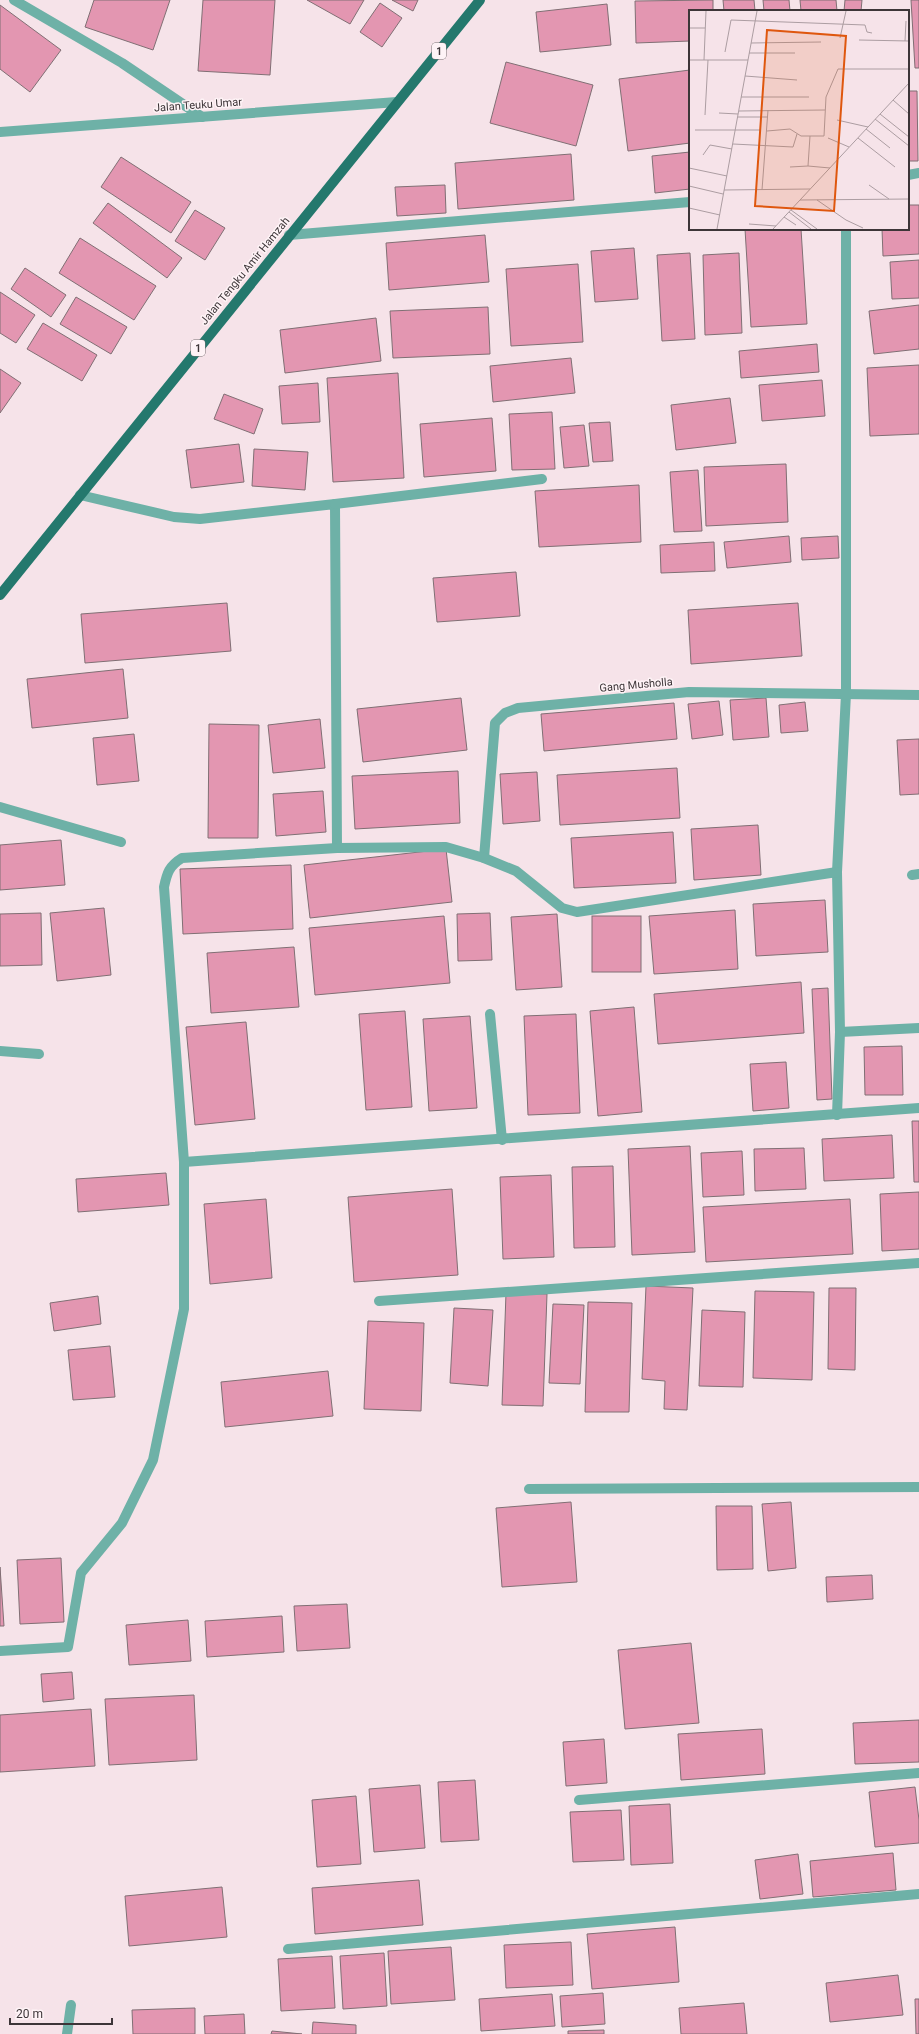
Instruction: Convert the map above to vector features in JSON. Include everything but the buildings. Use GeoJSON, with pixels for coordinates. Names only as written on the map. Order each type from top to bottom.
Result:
{"type":"FeatureCollection","features":[{"type":"Feature","properties":{"kind":"main road","name":"Jalan Tengku Amir Hamzah"},"geometry":{"type":"LineString","coordinates":[[0,595],[480,0]]}},
{"type":"Feature","properties":{"kind":"street"},"geometry":{"type":"LineString","coordinates":[[14,0],[122,63],[202,117]]}},
{"type":"Feature","properties":{"kind":"street","name":"Jalan Teuku Umar"},"geometry":{"type":"LineString","coordinates":[[0,132],[397,102]]}},
{"type":"Feature","properties":{"kind":"street"},"geometry":{"type":"LineString","coordinates":[[909,175],[919,173]]}},
{"type":"Feature","properties":{"kind":"street"},"geometry":{"type":"LineString","coordinates":[[289,235],[689,202]]}},
{"type":"Feature","properties":{"kind":"street"},"geometry":{"type":"LineString","coordinates":[[837,1115],[840,1032],[837,872],[846,694],[846,230]]}},
{"type":"Feature","properties":{"kind":"street"},"geometry":{"type":"LineString","coordinates":[[80,496],[174,517],[200,519],[542,479]]}},
{"type":"Feature","properties":{"kind":"street"},"geometry":{"type":"LineString","coordinates":[[335,504],[336,848]]}},
{"type":"Feature","properties":{"kind":"street","name":"Gang Musholla"},"geometry":{"type":"LineString","coordinates":[[484,858],[495,723],[505,713],[518,708],[689,692],[919,695]]}},
{"type":"Feature","properties":{"kind":"street"},"geometry":{"type":"LineString","coordinates":[[0,806],[121,842]]}},
{"type":"Feature","properties":{"kind":"street"},"geometry":{"type":"LineString","coordinates":[[0,1651],[68,1647],[81,1573],[122,1523],[153,1460],[184,1309],[184,1162],[164,887],[168,870],[182,858],[336,848],[446,847],[484,858],[516,871],[562,908],[577,912],[837,872]]}},
{"type":"Feature","properties":{"kind":"street"},"geometry":{"type":"LineString","coordinates":[[490,1014],[502,1140]]}},
{"type":"Feature","properties":{"kind":"street"},"geometry":{"type":"LineString","coordinates":[[840,1032],[919,1028]]}},
{"type":"Feature","properties":{"kind":"street"},"geometry":{"type":"LineString","coordinates":[[0,1051],[39,1054]]}},
{"type":"Feature","properties":{"kind":"street"},"geometry":{"type":"LineString","coordinates":[[184,1162],[502,1140],[919,1108]]}},
{"type":"Feature","properties":{"kind":"street"},"geometry":{"type":"LineString","coordinates":[[379,1300],[919,1263]]}},
{"type":"Feature","properties":{"kind":"street"},"geometry":{"type":"LineString","coordinates":[[529,1489],[919,1487]]}},
{"type":"Feature","properties":{"kind":"street"},"geometry":{"type":"LineString","coordinates":[[578,1800],[919,1773]]}},
{"type":"Feature","properties":{"kind":"street"},"geometry":{"type":"LineString","coordinates":[[288,1949],[919,1894]]}},
{"type":"Feature","properties":{"kind":"street"},"geometry":{"type":"LineString","coordinates":[[67,2034],[71,2005]]}}]}
